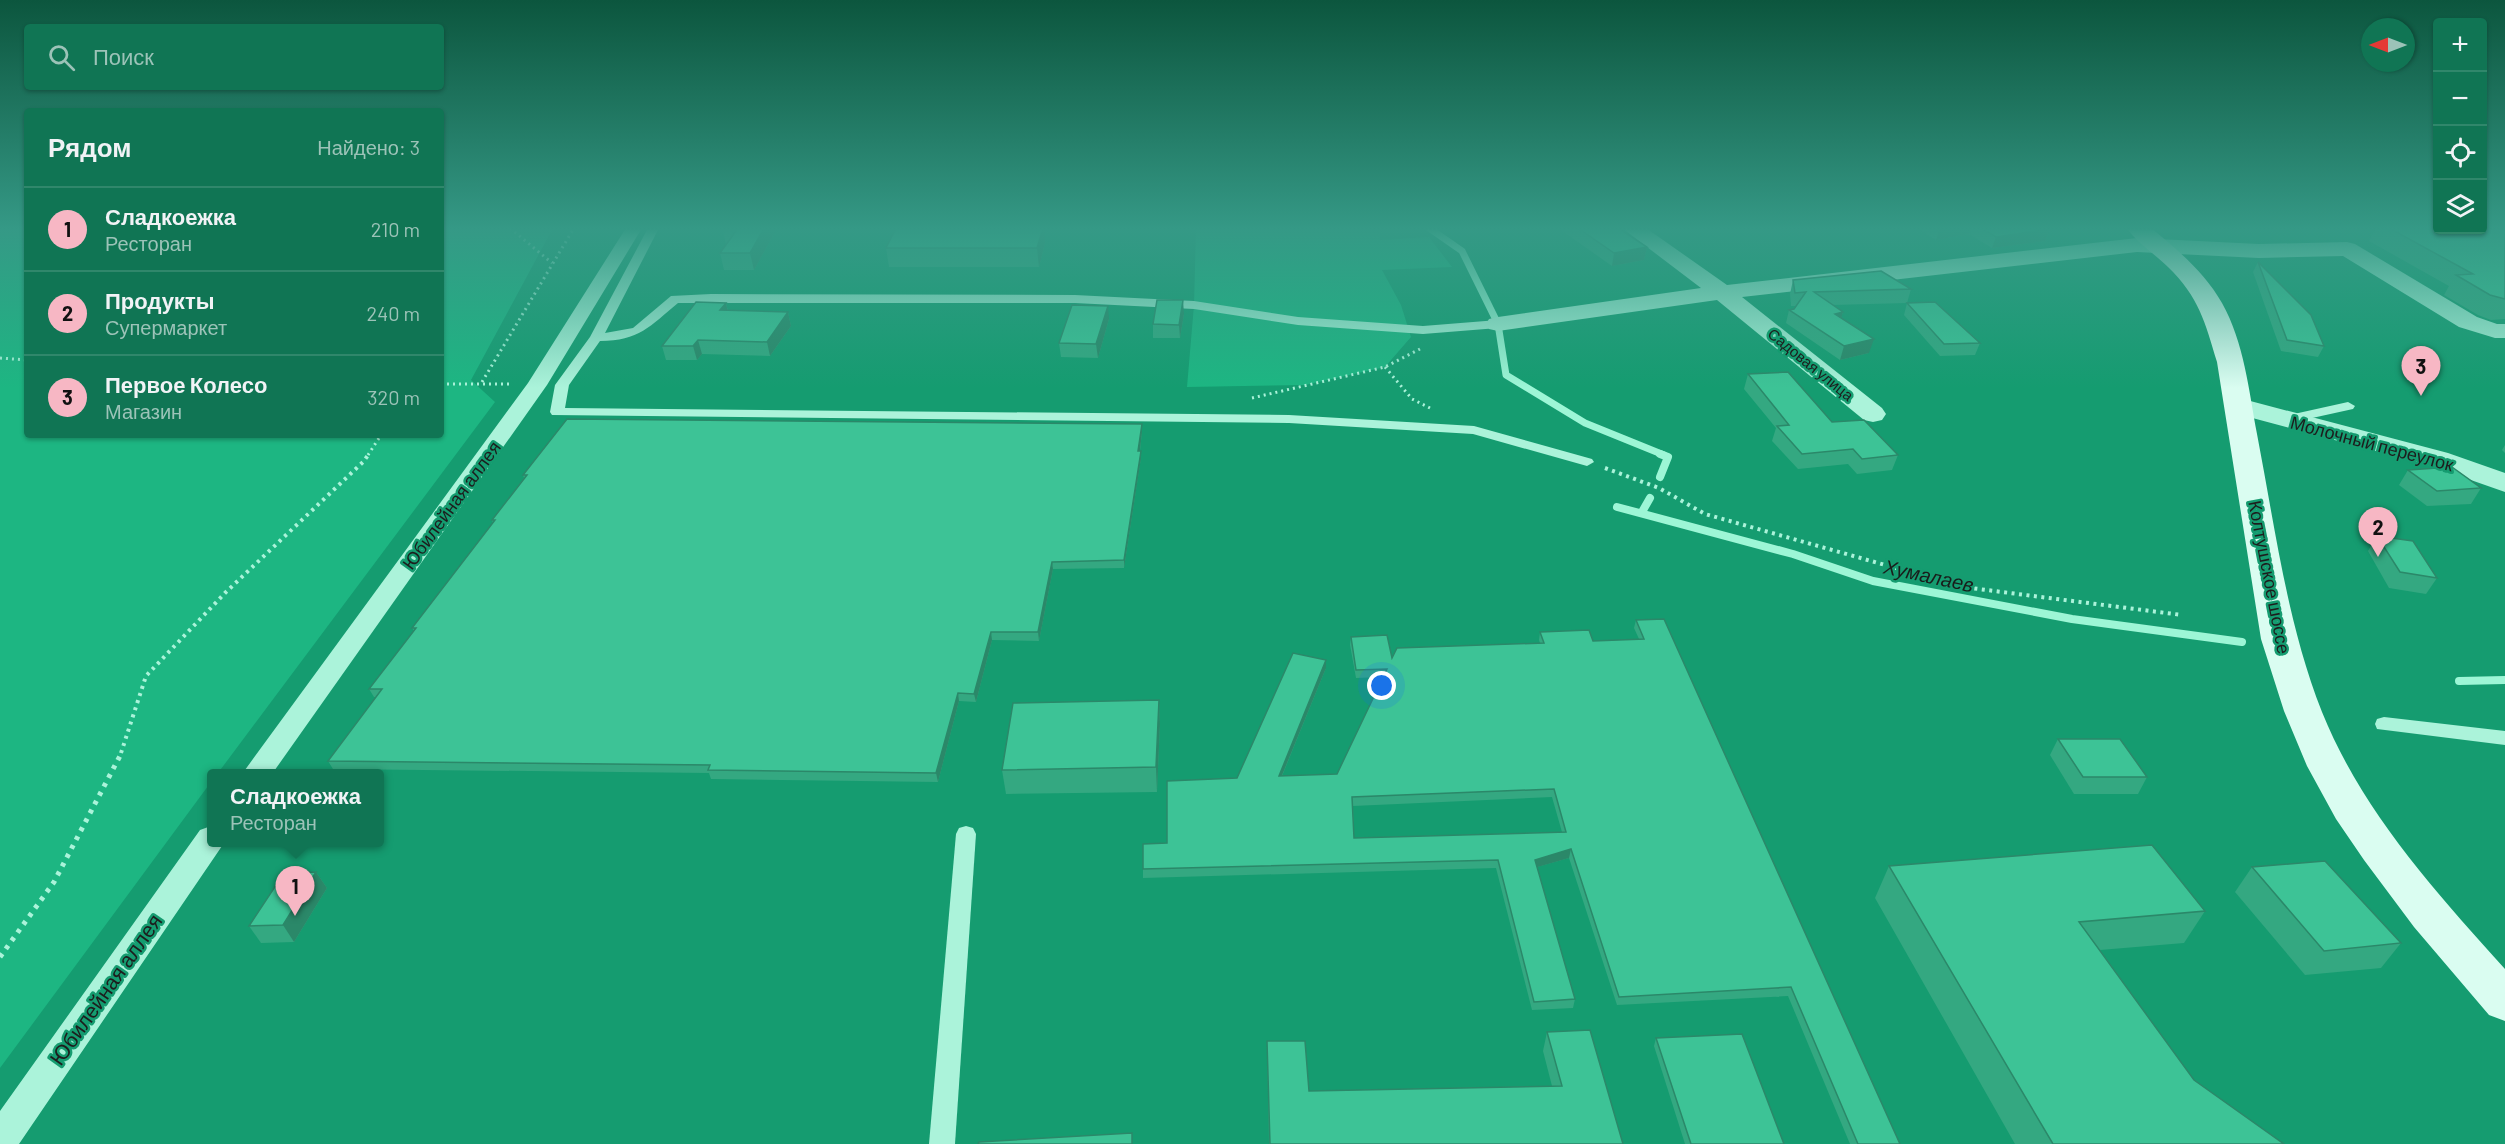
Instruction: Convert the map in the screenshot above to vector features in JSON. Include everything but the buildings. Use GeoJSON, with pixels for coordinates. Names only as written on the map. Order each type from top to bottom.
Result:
{"type":"FeatureCollection","features":[{"type":"Feature","properties":{"kind":"main road","name":"Колтушское шоссе"},"geometry":{"type":"LineString","coordinates":[[2193,281],[2211,304],[2230,362],[2279,639],[2303,711],[2326,766],[2350,808],[2379,849],[2429,914],[2505,1001]]}},
{"type":"Feature","properties":{"kind":"street","name":"Юбилейная аллея"},"geometry":{"type":"LineString","coordinates":[[260,769],[537,385],[601,281]]}},
{"type":"Feature","properties":{"kind":"street","name":"Садовая улица"},"geometry":{"type":"LineString","coordinates":[[1707,281],[1873,414]]}},
{"type":"Feature","properties":{"kind":"street"},"geometry":{"type":"LineString","coordinates":[[1498,324],[1722,292],[1816,281]]}},
{"type":"Feature","properties":{"kind":"street"},"geometry":{"type":"LineString","coordinates":[[2405,281],[2468,322],[2495,331],[2505,331]]}},
{"type":"Feature","properties":{"kind":"street","name":"Молочный переулок"},"geometry":{"type":"LineString","coordinates":[[2239,406],[2438,459],[2505,483]]}},
{"type":"Feature","properties":{"kind":"street","name":"Юбилейная аллея"},"geometry":{"type":"LineString","coordinates":[[0,1142],[207,844]]}},
{"type":"Feature","properties":{"kind":"lane"},"geometry":{"type":"LineString","coordinates":[[626,281],[596,337],[562,385],[557,412],[1289,419],[1474,430],[1587,462]]}},
{"type":"Feature","properties":{"kind":"lane"},"geometry":{"type":"LineString","coordinates":[[596,337],[611,337],[637,331],[675,299],[711,298],[1075,299],[1194,305],[1298,321],[1423,330],[1498,324]]}},
{"type":"Feature","properties":{"kind":"lane"},"geometry":{"type":"LineString","coordinates":[[2285,420],[2348,406]]}},
{"type":"Feature","properties":{"kind":"lane"},"geometry":{"type":"LineString","coordinates":[[2384,724],[2505,738]]}},
{"type":"Feature","properties":{"kind":"lane"},"geometry":{"type":"LineString","coordinates":[[942,1144],[966,834]]}},
{"type":"Feature","properties":{"kind":"path"},"geometry":{"type":"LineString","coordinates":[[482,382],[541,281]]}},
{"type":"Feature","properties":{"kind":"path"},"geometry":{"type":"LineString","coordinates":[[1250,399],[1385,367],[1460,328]]}},
{"type":"Feature","properties":{"kind":"path"},"geometry":{"type":"LineString","coordinates":[[0,358],[24,360]]}},
{"type":"Feature","properties":{"kind":"path"},"geometry":{"type":"LineString","coordinates":[[1385,367],[1412,399],[1474,430]]}},
{"type":"Feature","properties":{"kind":"path"},"geometry":{"type":"LineString","coordinates":[[444,384],[482,382],[537,385]]}},
{"type":"Feature","properties":{"kind":"path"},"geometry":{"type":"LineString","coordinates":[[0,957],[54,882],[121,754],[146,676],[225,593],[363,462],[379,438]]}},
{"type":"Feature","properties":{"kind":"path"},"geometry":{"type":"LineString","coordinates":[[1587,462],[1659,488],[1705,514],[1963,587],[2182,615]]}},
{"type":"Feature","properties":{"kind":"green space"},"geometry":{"type":"Polygon","coordinates":[[[0,281],[24,281],[24,438],[444,438],[444,281],[524,281],[471,380],[495,402],[221,769],[207,769],[207,787],[0,1068],[0,281]]]}},
{"type":"Feature","properties":{"kind":"green space"},"geometry":{"type":"Polygon","coordinates":[[[1195,281],[1388,281],[1401,305],[1411,337],[1385,367],[1305,385],[1187,387],[1195,281]]]}},
{"type":"Feature","properties":{"kind":"waterway"},"geometry":{"type":"LineString","coordinates":[[1477,281],[1498,324],[1506,375],[1585,423],[1664,455]]}},
{"type":"Feature","properties":{"kind":"waterway"},"geometry":{"type":"LineString","coordinates":[[1660,454],[1668,457],[1660,477]]}},
{"type":"Feature","properties":{"kind":"waterway"},"geometry":{"type":"LineString","coordinates":[[1642,512],[1650,498]]}},
{"type":"Feature","properties":{"kind":"waterway","name":"Хумалаев"},"geometry":{"type":"LineString","coordinates":[[1617,507],[1793,554],[1873,581],[2072,619],[2242,642]]}},
{"type":"Feature","properties":{"kind":"waterway","name":"Хумалаев"},"geometry":{"type":"LineString","coordinates":[[2459,681],[2505,680]]}},
{"type":"Feature","properties":{"kind":"place","name":"Первое Колесо"},"geometry":{"type":"Point","coordinates":[2421,396]}},
{"type":"Feature","properties":{"kind":"place","name":"Продукты"},"geometry":{"type":"Point","coordinates":[2378,557]}},
{"type":"Feature","properties":{"kind":"place","name":"Сладкоежка"},"geometry":{"type":"Point","coordinates":[295,916]}}]}
